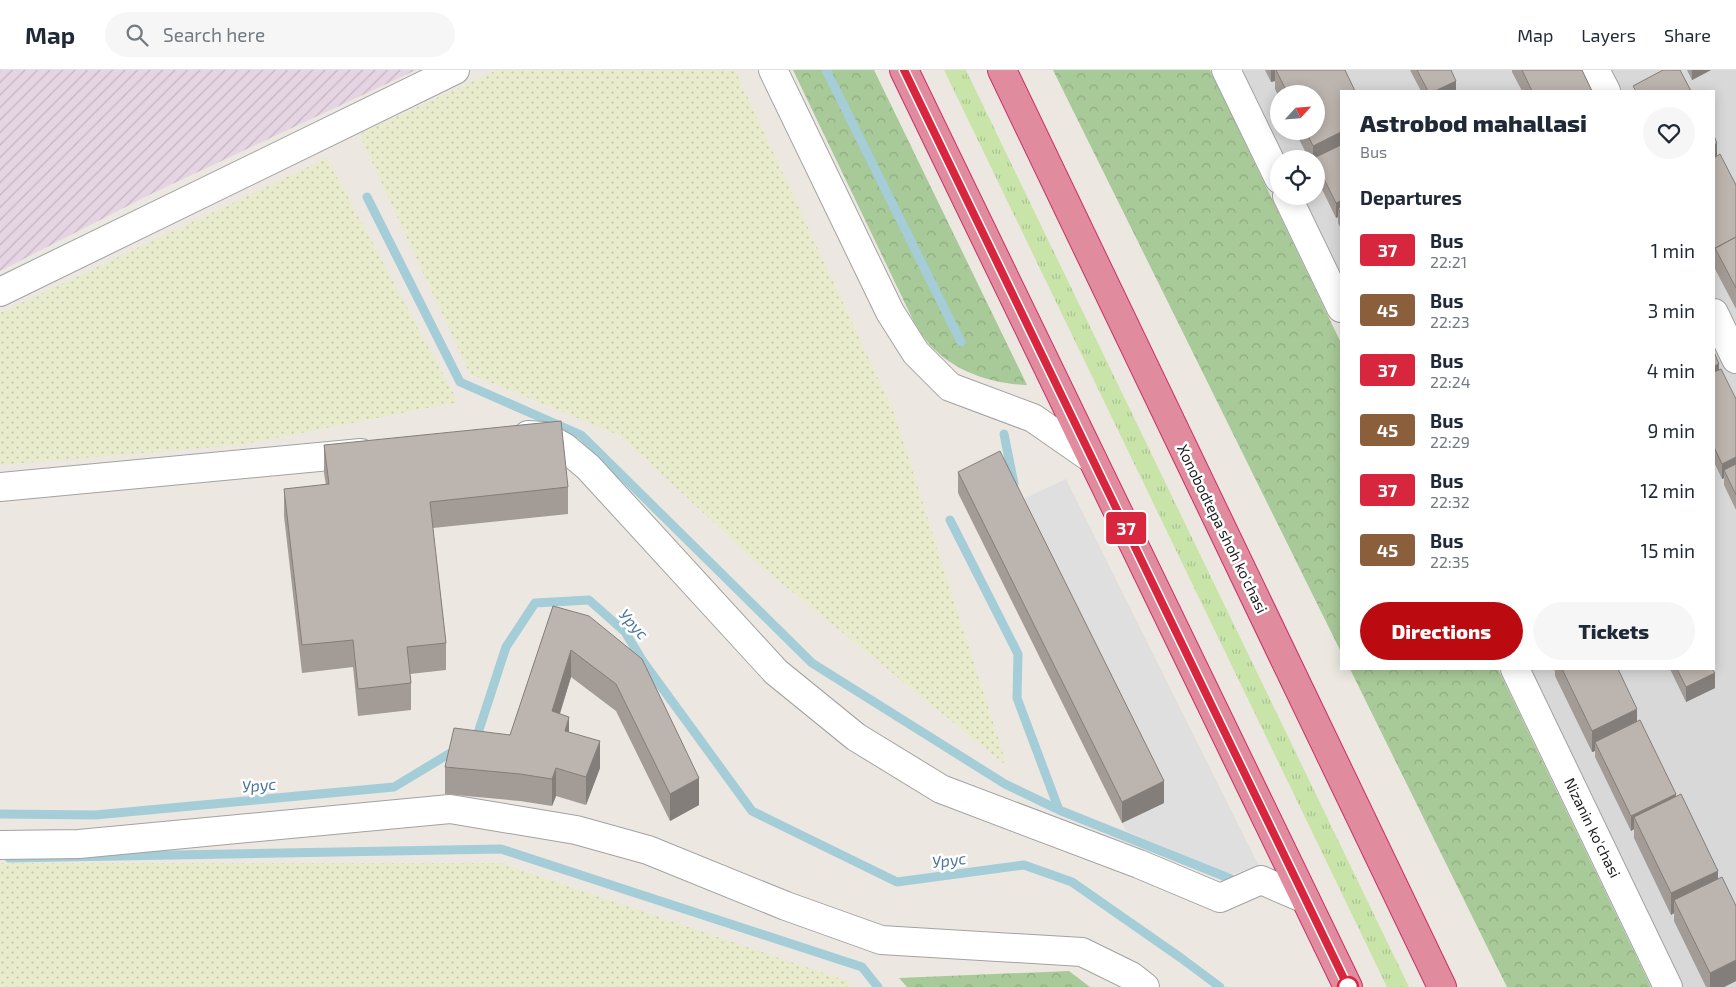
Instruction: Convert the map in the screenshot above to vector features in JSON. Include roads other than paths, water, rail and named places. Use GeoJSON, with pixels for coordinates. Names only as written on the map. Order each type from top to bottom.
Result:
{"type":"FeatureCollection","features":[{"type":"Feature","properties":{"kind":"highway"},"geometry":{"type":"LineString","coordinates":[[904,70],[1348,987]]}},
{"type":"Feature","properties":{"kind":"highway","name":"Xonobodtepa shoh ko'chasi"},"geometry":{"type":"LineString","coordinates":[[1002,70],[1442,987]]}},
{"type":"Feature","properties":{"kind":"street"},"geometry":{"type":"LineString","coordinates":[[0,292],[455,70]]}},
{"type":"Feature","properties":{"kind":"street"},"geometry":{"type":"LineString","coordinates":[[773,70],[890,312],[916,353],[950,387],[1033,418],[1092,458]]}},
{"type":"Feature","properties":{"kind":"street"},"geometry":{"type":"LineString","coordinates":[[1226,70],[1270,160]]}},
{"type":"Feature","properties":{"kind":"street"},"geometry":{"type":"LineString","coordinates":[[1595,70],[1605,90]]}},
{"type":"Feature","properties":{"kind":"street"},"geometry":{"type":"LineString","coordinates":[[1291,205],[1340,306]]}},
{"type":"Feature","properties":{"kind":"street"},"geometry":{"type":"LineString","coordinates":[[1715,315],[1736,359]]}},
{"type":"Feature","properties":{"kind":"street"},"geometry":{"type":"LineString","coordinates":[[502,436],[544,436],[564,447],[588,467],[776,672],[856,737],[941,789],[1139,864],[1220,898],[1261,880],[1305,899]]}},
{"type":"Feature","properties":{"kind":"street"},"geometry":{"type":"LineString","coordinates":[[0,487],[383,451]]}},
{"type":"Feature","properties":{"kind":"street","name":"Nizanin ko'chasi"},"geometry":{"type":"LineString","coordinates":[[1515,670],[1668,987]]}},
{"type":"Feature","properties":{"kind":"street"},"geometry":{"type":"LineString","coordinates":[[0,845],[79,844],[450,809],[576,830],[648,850],[786,906],[881,940],[1082,952],[1132,976],[1145,987]]}},
{"type":"Feature","properties":{"kind":"waterway"},"geometry":{"type":"LineString","coordinates":[[826,70],[961,342]]}},
{"type":"Feature","properties":{"kind":"waterway"},"geometry":{"type":"LineString","coordinates":[[367,197],[460,382],[581,435],[812,663],[1005,784],[1059,810],[1231,879]]}},
{"type":"Feature","properties":{"kind":"waterway"},"geometry":{"type":"LineString","coordinates":[[1004,434],[1014,484]]}},
{"type":"Feature","properties":{"kind":"waterway"},"geometry":{"type":"LineString","coordinates":[[950,520],[1018,654],[1017,698],[1059,810]]}},
{"type":"Feature","properties":{"kind":"waterway","name":"Урус"},"geometry":{"type":"LineString","coordinates":[[473,739],[477,736],[506,647],[535,603],[589,600],[625,632],[644,663],[752,811],[897,882],[1024,865],[1072,882],[1220,987]]}},
{"type":"Feature","properties":{"kind":"waterway","name":"Урус"},"geometry":{"type":"LineString","coordinates":[[0,814],[95,815],[394,787],[457,749]]}},
{"type":"Feature","properties":{"kind":"waterway"},"geometry":{"type":"LineString","coordinates":[[9,858],[501,849],[862,967],[878,987]]}}]}
